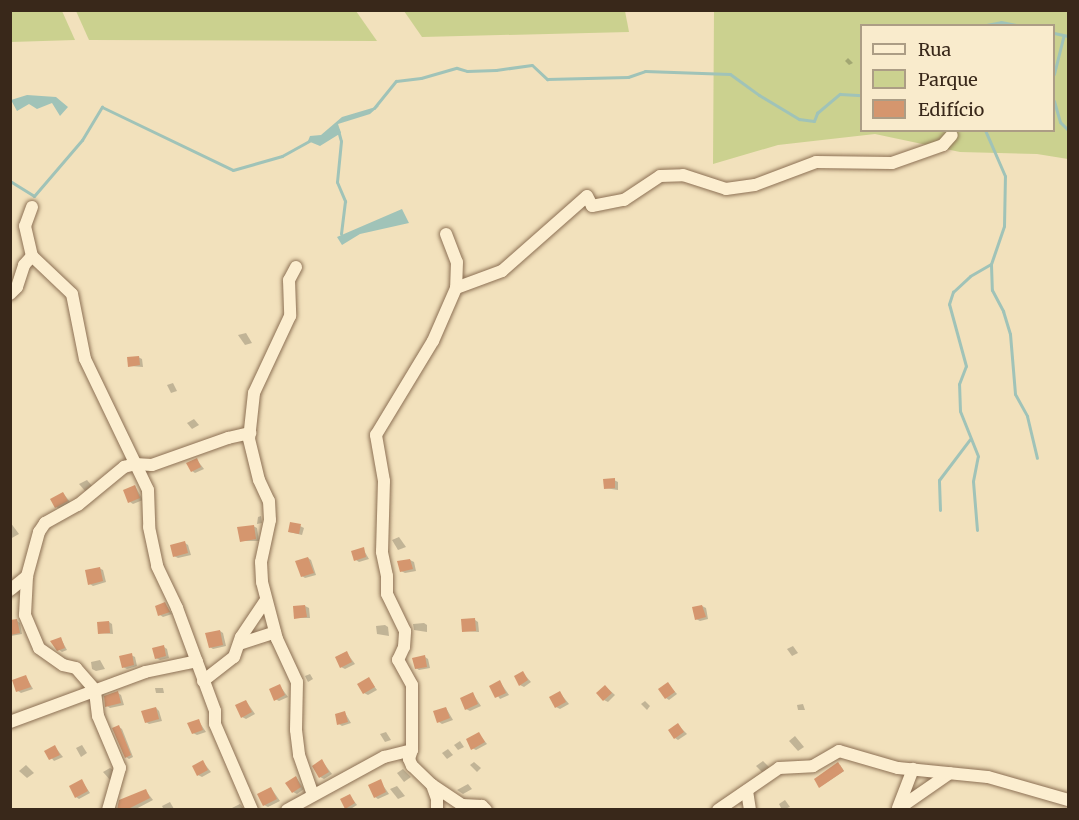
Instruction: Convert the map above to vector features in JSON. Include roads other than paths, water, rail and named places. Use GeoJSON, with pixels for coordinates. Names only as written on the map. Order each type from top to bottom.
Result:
{"type":"FeatureCollection","features":[{"type":"Feature","properties":{"kind":"street"},"geometry":{"type":"LineString","coordinates":[[456,288],[502,272],[587,196],[592,206],[624,200],[660,176],[683,175],[726,189],[755,185],[816,162],[892,163],[943,145],[952,135]]}},
{"type":"Feature","properties":{"kind":"street"},"geometry":{"type":"LineString","coordinates":[[32,207],[25,226],[32,256],[72,294],[85,359],[148,490],[149,526],[157,566],[177,608],[214,711],[215,724],[252,810]]}},
{"type":"Feature","properties":{"kind":"street"},"geometry":{"type":"LineString","coordinates":[[446,234],[457,262],[456,288],[433,342],[376,435],[384,481],[382,552],[387,576],[387,594],[405,631],[404,647],[398,660],[412,685],[412,750],[409,759],[412,766],[432,785],[462,806],[482,806],[486,810]]}},
{"type":"Feature","properties":{"kind":"street"},"geometry":{"type":"LineString","coordinates":[[10,294],[16,287],[24,266],[32,256]]}},
{"type":"Feature","properties":{"kind":"street"},"geometry":{"type":"LineString","coordinates":[[296,267],[289,280],[290,316],[254,393],[249,433],[259,480],[269,501],[270,520],[261,562],[266,600],[275,632],[297,682],[298,747],[307,783],[313,795]]}},
{"type":"Feature","properties":{"kind":"street"},"geometry":{"type":"LineString","coordinates":[[108,810],[120,768],[98,716],[95,690],[76,668],[63,665],[39,648],[25,615],[27,576],[39,532],[45,523],[86,499],[124,467],[135,464],[152,465],[228,438],[249,433]]}},
{"type":"Feature","properties":{"kind":"street"},"geometry":{"type":"LineString","coordinates":[[10,590],[27,576]]}},
{"type":"Feature","properties":{"kind":"street"},"geometry":{"type":"LineString","coordinates":[[203,681],[227,665],[241,637],[266,600]]}},
{"type":"Feature","properties":{"kind":"street"},"geometry":{"type":"LineString","coordinates":[[239,644],[275,632]]}},
{"type":"Feature","properties":{"kind":"street"},"geometry":{"type":"LineString","coordinates":[[10,722],[145,672],[196,661]]}},
{"type":"Feature","properties":{"kind":"street"},"geometry":{"type":"LineString","coordinates":[[287,810],[384,757],[412,750]]}},
{"type":"Feature","properties":{"kind":"street"},"geometry":{"type":"LineString","coordinates":[[718,810],[779,768],[813,766],[839,751],[870,762],[988,777],[1068,800]]}},
{"type":"Feature","properties":{"kind":"street"},"geometry":{"type":"LineString","coordinates":[[897,809],[913,769]]}},
{"type":"Feature","properties":{"kind":"street"},"geometry":{"type":"LineString","coordinates":[[897,809],[950,773]]}},
{"type":"Feature","properties":{"kind":"street"},"geometry":{"type":"LineString","coordinates":[[432,785],[437,799],[437,810]]}},
{"type":"Feature","properties":{"kind":"street"},"geometry":{"type":"LineString","coordinates":[[747,791],[750,810]]}},
{"type":"Feature","properties":{"kind":"water"},"geometry":{"type":"Polygon","coordinates":[[[27,95],[56,97],[68,107],[60,116],[52,103],[37,109],[29,104],[17,111],[11,100],[27,95]]]}},
{"type":"Feature","properties":{"kind":"water"},"geometry":{"type":"Polygon","coordinates":[[[379,106],[370,114],[338,124],[341,133],[320,146],[308,141],[310,136],[321,135],[342,117],[379,106]]]}},
{"type":"Feature","properties":{"kind":"water"},"geometry":{"type":"Polygon","coordinates":[[[402,209],[409,223],[360,234],[342,245],[337,237],[402,209]]]}},
{"type":"Feature","properties":{"kind":"waterway"},"geometry":{"type":"LineString","coordinates":[[991,24],[1001,22],[1011,24]]}},
{"type":"Feature","properties":{"kind":"waterway"},"geometry":{"type":"LineString","coordinates":[[1055,33],[1068,36]]}},
{"type":"Feature","properties":{"kind":"waterway"},"geometry":{"type":"LineString","coordinates":[[1055,70],[1063,37]]}},
{"type":"Feature","properties":{"kind":"waterway"},"geometry":{"type":"LineString","coordinates":[[374,108],[396,81],[421,78],[457,68],[467,71],[496,70],[532,65],[547,79],[628,77],[645,71],[730,74],[799,119],[814,121],[817,113],[840,94],[860,95]]}},
{"type":"Feature","properties":{"kind":"waterway"},"geometry":{"type":"LineString","coordinates":[[1055,104],[1060,122],[1068,130]]}},
{"type":"Feature","properties":{"kind":"waterway"},"geometry":{"type":"LineString","coordinates":[[10,181],[34,196],[82,140],[102,107],[233,170],[282,156],[311,140]]}},
{"type":"Feature","properties":{"kind":"waterway"},"geometry":{"type":"LineString","coordinates":[[338,130],[341,141],[337,182],[345,201],[341,234]]}},
{"type":"Feature","properties":{"kind":"waterway"},"geometry":{"type":"LineString","coordinates":[[977,530],[973,481],[978,456],[960,411],[959,384],[966,366],[949,304],[953,292],[970,276],[991,264],[1004,226],[1005,176],[986,132]]}},
{"type":"Feature","properties":{"kind":"waterway"},"geometry":{"type":"LineString","coordinates":[[991,265],[992,290],[1003,311],[1010,334],[1015,394],[1027,416],[1037,458]]}},
{"type":"Feature","properties":{"kind":"waterway"},"geometry":{"type":"LineString","coordinates":[[940,510],[939,480],[970,439]]}}]}
